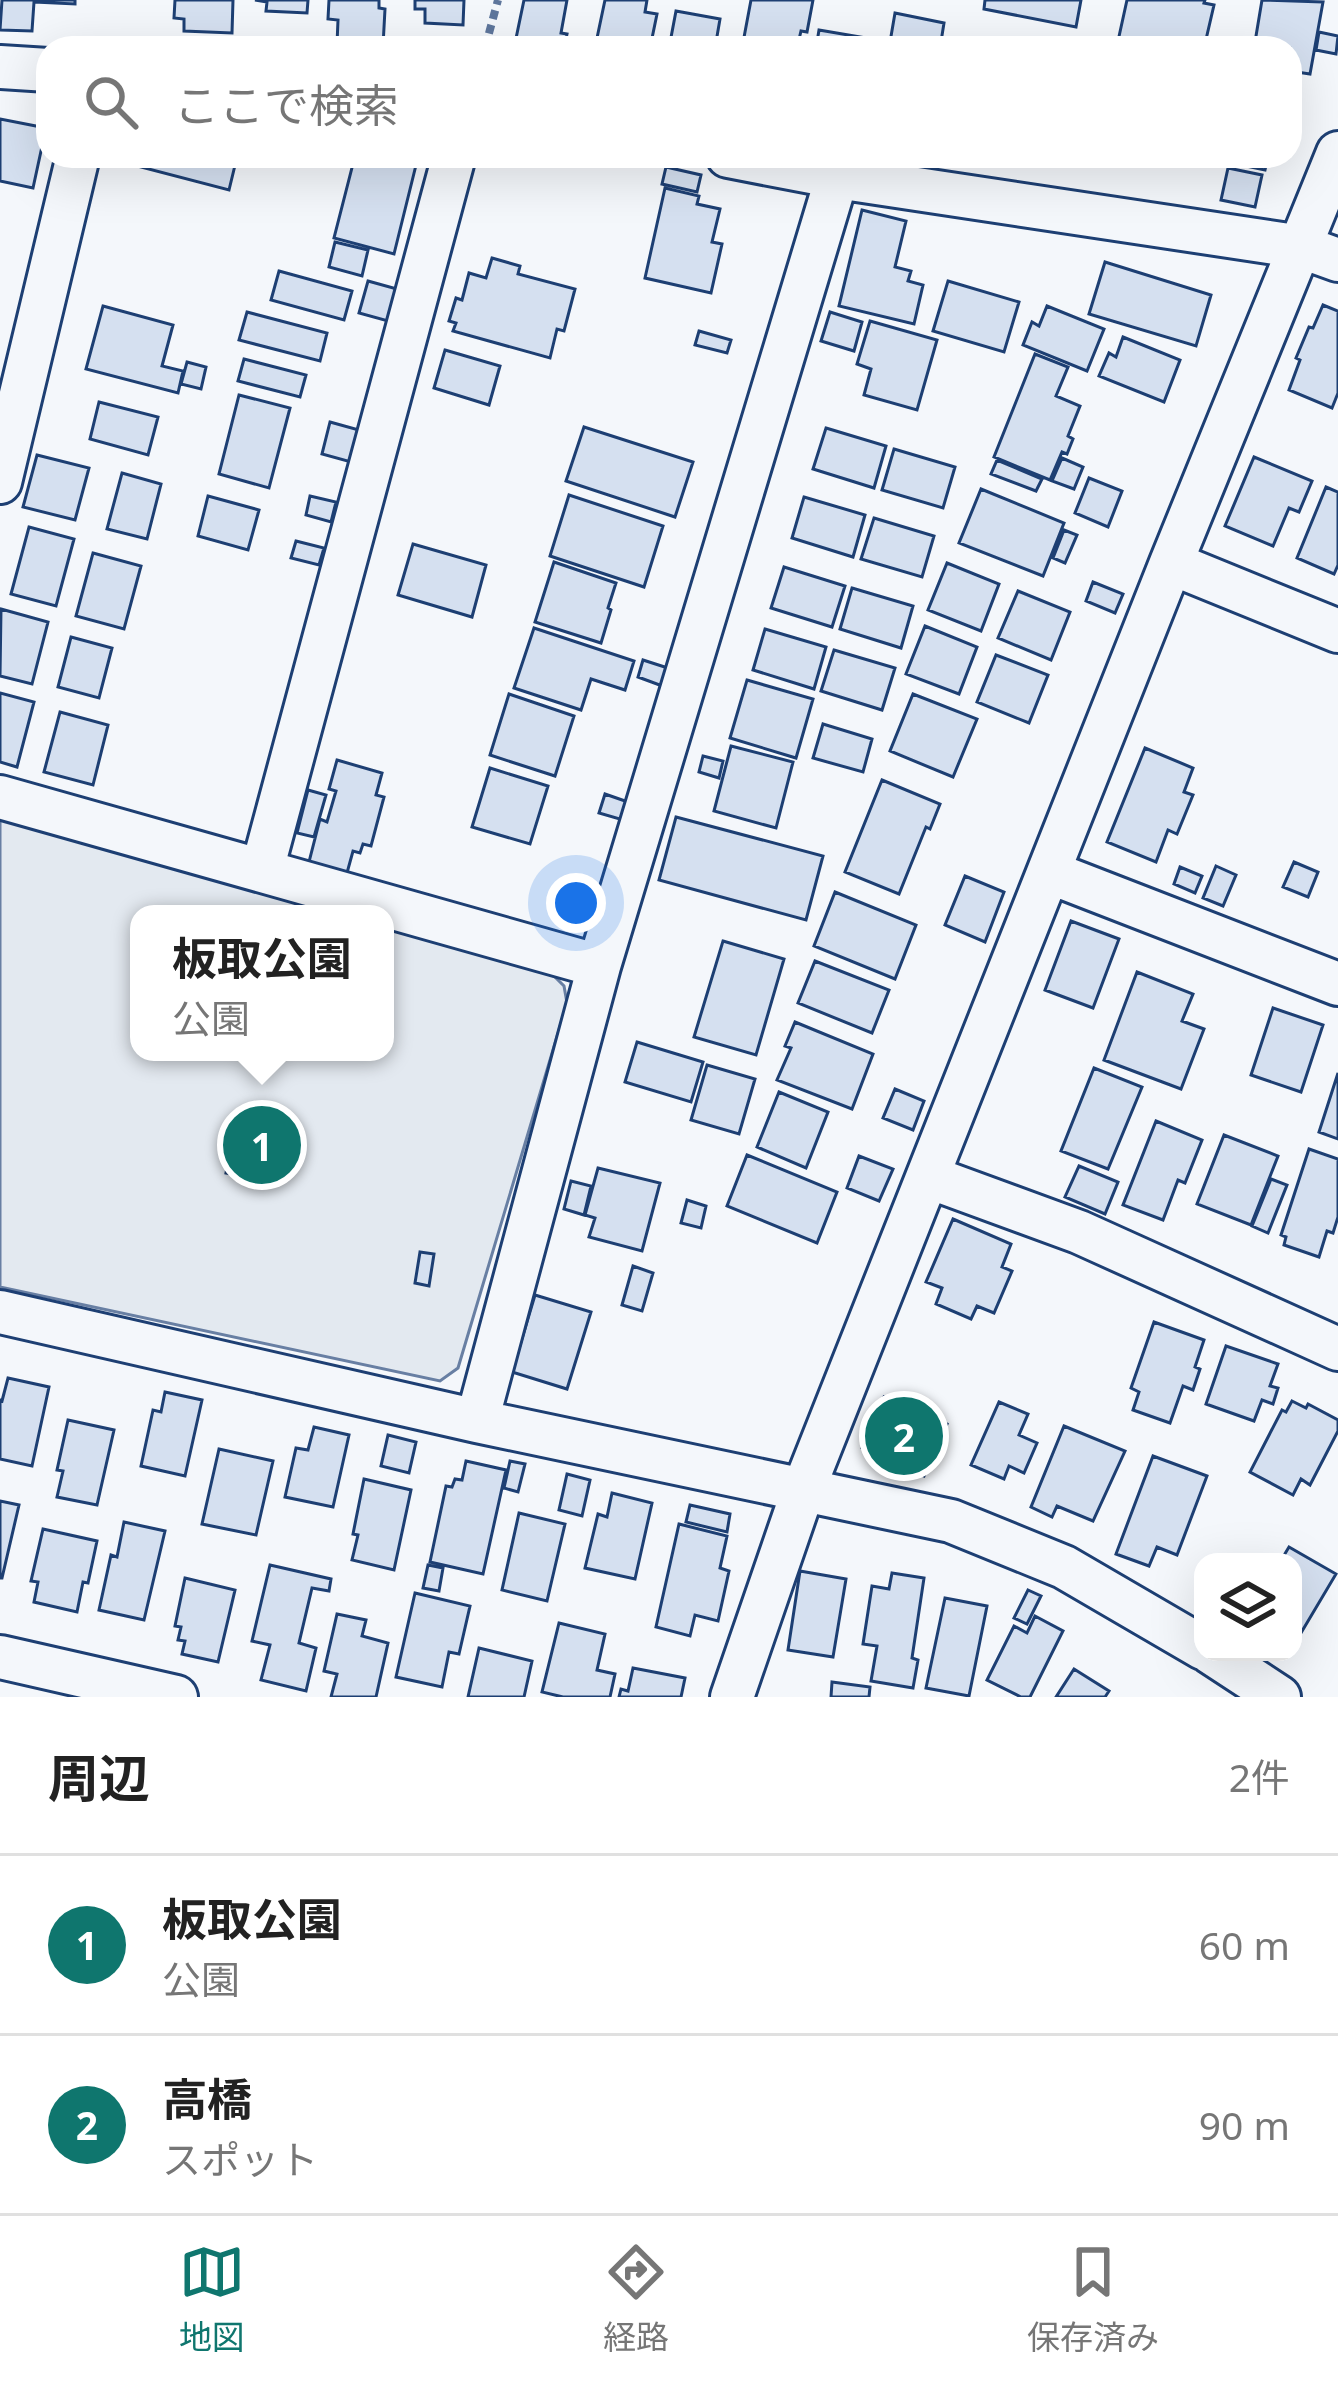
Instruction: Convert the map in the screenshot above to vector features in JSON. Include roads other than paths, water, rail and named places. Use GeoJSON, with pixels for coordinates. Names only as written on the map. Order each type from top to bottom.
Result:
{"type":"FeatureCollection","features":[{"type":"Feature","properties":{"kind":"street"},"geometry":{"type":"LineString","coordinates":[[0,67],[36,69]]}},
{"type":"Feature","properties":{"kind":"street"},"geometry":{"type":"LineString","coordinates":[[732,1697],[804,1488],[1171,563],[1320,253],[1338,153]]}},
{"type":"Feature","properties":{"kind":"street"},"geometry":{"type":"LineString","coordinates":[[0,482],[75,168]]}},
{"type":"Feature","properties":{"kind":"street"},"geometry":{"type":"LineString","coordinates":[[262,870],[451,168]]}},
{"type":"Feature","properties":{"kind":"street"},"geometry":{"type":"LineString","coordinates":[[790,168],[1320,253]]}},
{"type":"Feature","properties":{"kind":"street"},"geometry":{"type":"LineString","coordinates":[[477,1420],[599,966],[837,177]]}},
{"type":"Feature","properties":{"kind":"street"},"geometry":{"type":"LineString","coordinates":[[1171,563],[1338,631]]}},
{"type":"Feature","properties":{"kind":"street"},"geometry":{"type":"LineString","coordinates":[[0,797],[385,905]]}},
{"type":"Feature","properties":{"kind":"street"},"geometry":{"type":"LineString","coordinates":[[1049,872],[1338,984]]}},
{"type":"Feature","properties":{"kind":"street"},"geometry":{"type":"LineString","coordinates":[[394,908],[599,966]]}},
{"type":"Feature","properties":{"kind":"street"},"geometry":{"type":"LineString","coordinates":[[929,1177],[1079,1232],[1338,1349]]}},
{"type":"Feature","properties":{"kind":"street"},"geometry":{"type":"LineString","coordinates":[[0,1312],[951,1521],[1064,1567],[1194,1643]]}},
{"type":"Feature","properties":{"kind":"street"},"geometry":{"type":"LineString","coordinates":[[0,1657],[176,1697]]}},
{"type":"Feature","properties":{"kind":"street"},"geometry":{"type":"LineString","coordinates":[[1223,1661],[1279,1697]]}},
{"type":"Feature","properties":{"kind":"place","name":"板取公園"},"geometry":{"type":"Point","coordinates":[262,1145]}},
{"type":"Feature","properties":{"kind":"place","name":"高橋"},"geometry":{"type":"Point","coordinates":[904,1436]}}]}
